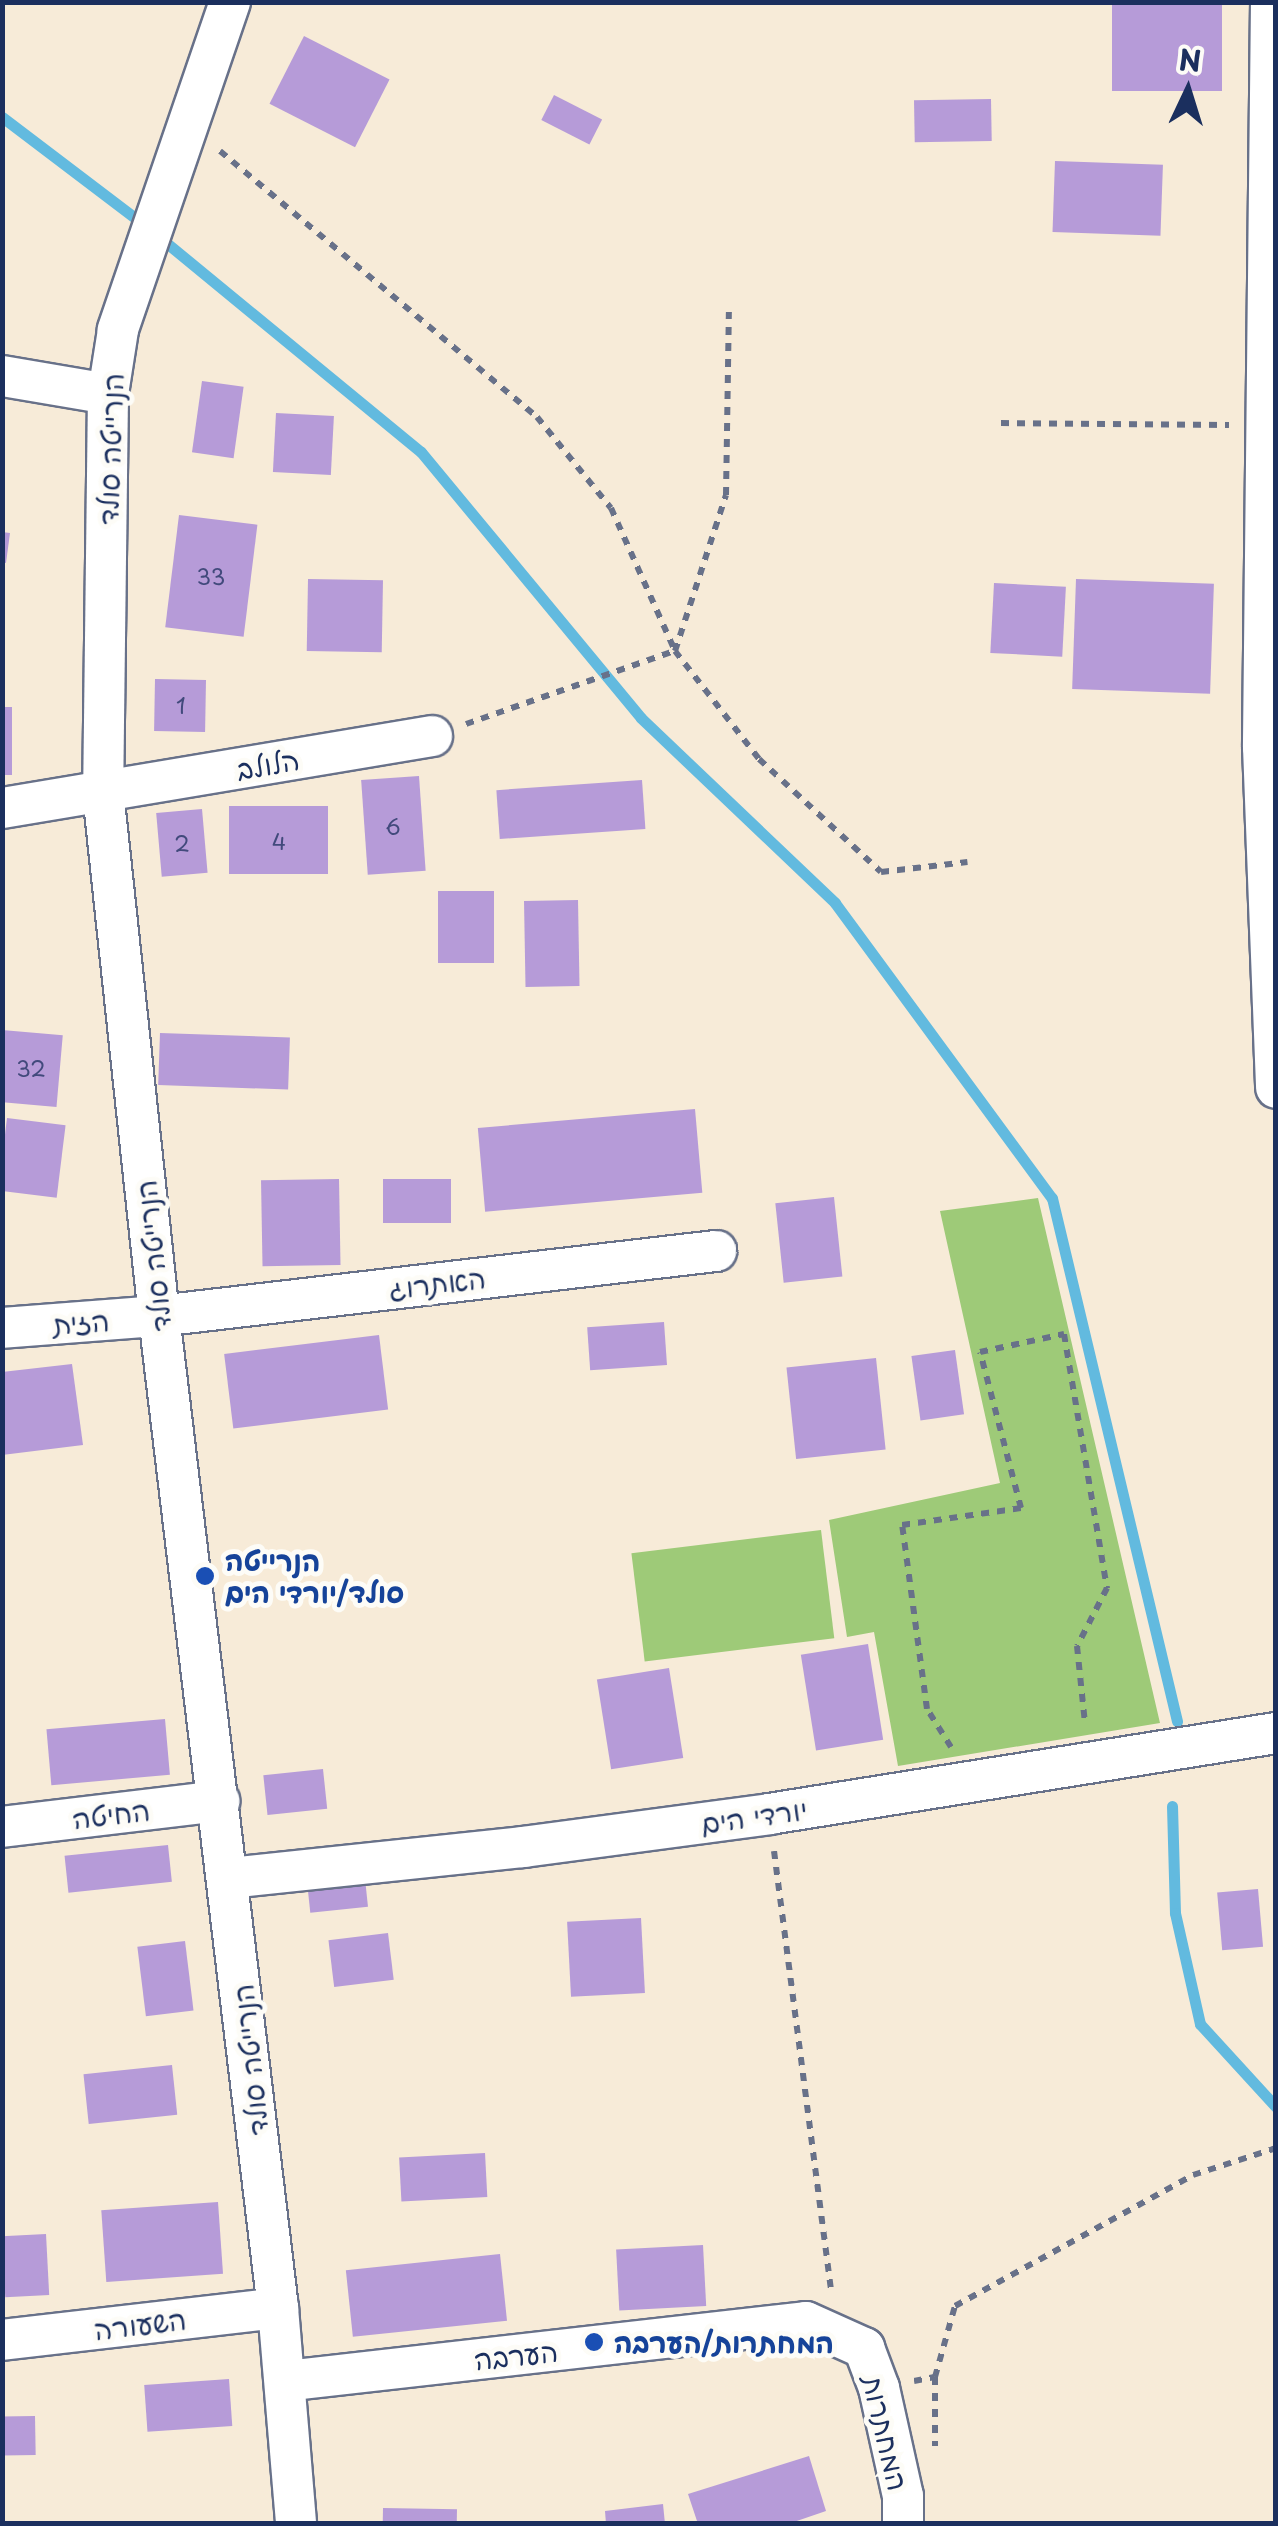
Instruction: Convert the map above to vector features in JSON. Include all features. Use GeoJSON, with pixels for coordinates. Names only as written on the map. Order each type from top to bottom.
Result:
{"type":"FeatureCollection","features":[{"type":"Feature","properties":{"kind":"street","name":"הנרייטה סולד"},"geometry":{"type":"LineString","coordinates":[[230,2],[118,330],[108,394],[103,792],[158,1316],[278,2308],[296,2524]]}},
{"type":"Feature","properties":{"kind":"street"},"geometry":{"type":"LineString","coordinates":[[1271,2],[1263,747],[1276,1088]]}},
{"type":"Feature","properties":{"kind":"street"},"geometry":{"type":"LineString","coordinates":[[2,376],[108,394]]}},
{"type":"Feature","properties":{"kind":"street","name":"הלולב"},"geometry":{"type":"LineString","coordinates":[[2,808],[432,736]]}},
{"type":"Feature","properties":{"kind":"street","name":"האתרוג"},"geometry":{"type":"LineString","coordinates":[[158,1316],[716,1251]]}},
{"type":"Feature","properties":{"kind":"street","name":"הזית"},"geometry":{"type":"LineString","coordinates":[[2,1328],[158,1316]]}},
{"type":"Feature","properties":{"kind":"street","name":"יורדי הים"},"geometry":{"type":"LineString","coordinates":[[229,1878],[523,1847],[769,1814],[1276,1733]]}},
{"type":"Feature","properties":{"kind":"street","name":"החיטה"},"geometry":{"type":"LineString","coordinates":[[2,1827],[219,1801]]}},
{"type":"Feature","properties":{"kind":"street","name":"השעורה"},"geometry":{"type":"LineString","coordinates":[[2,2340],[278,2308]]}},
{"type":"Feature","properties":{"kind":"street","name":"הערבה"},"geometry":{"type":"LineString","coordinates":[[285,2382],[822,2329]]}},
{"type":"Feature","properties":{"kind":"street","name":"המחתרות"},"geometry":{"type":"LineString","coordinates":[[822,2329],[864,2348],[880,2388],[903,2496],[904,2524]]}},
{"type":"Feature","properties":{"kind":"path"},"geometry":{"type":"LineString","coordinates":[[189,124],[537,417],[611,508],[675,650],[758,759],[881,872],[967,862]]}},
{"type":"Feature","properties":{"kind":"path"},"geometry":{"type":"LineString","coordinates":[[675,650],[726,495],[729,312]]}},
{"type":"Feature","properties":{"kind":"path"},"geometry":{"type":"LineString","coordinates":[[1001,423],[1266,426]]}},
{"type":"Feature","properties":{"kind":"path"},"geometry":{"type":"LineString","coordinates":[[432,736],[675,650]]}},
{"type":"Feature","properties":{"kind":"path"},"geometry":{"type":"LineString","coordinates":[[973,1782],[928,1709],[902,1525],[1021,1508],[980,1352],[1064,1334],[1107,1588],[1077,1646],[1089,1762]]}},
{"type":"Feature","properties":{"kind":"path"},"geometry":{"type":"LineString","coordinates":[[769,1814],[822,2329]]}},
{"type":"Feature","properties":{"kind":"path"},"geometry":{"type":"LineString","coordinates":[[880,2388],[935,2378],[955,2306],[1193,2175],[1276,2148]]}},
{"type":"Feature","properties":{"kind":"green space"},"geometry":{"type":"Polygon","coordinates":[[[1038,1198],[1160,1723],[898,1766],[874,1632],[847,1637],[829,1520],[1000,1483],[940,1211],[1038,1198]]]}},
{"type":"Feature","properties":{"kind":"green space"},"geometry":{"type":"Polygon","coordinates":[[[821,1530],[834,1638],[645,1661],[631,1553],[821,1530]]]}},
{"type":"Feature","properties":{"kind":"building"},"geometry":{"type":"Polygon","coordinates":[[[1112,2],[1222,2],[1222,91],[1112,91],[1112,2]]]}},
{"type":"Feature","properties":{"kind":"building"},"geometry":{"type":"Polygon","coordinates":[[[304,36],[390,80],[355,147],[269,104],[304,36]]]}},
{"type":"Feature","properties":{"kind":"building"},"geometry":{"type":"Polygon","coordinates":[[[554,95],[602,120],[589,144],[541,120],[554,95]]]}},
{"type":"Feature","properties":{"kind":"building"},"geometry":{"type":"Polygon","coordinates":[[[991,99],[992,141],[915,142],[914,100],[991,99]]]}},
{"type":"Feature","properties":{"kind":"building"},"geometry":{"type":"Polygon","coordinates":[[[1055,161],[1163,165],[1160,236],[1053,232],[1055,161]]]}},
{"type":"Feature","properties":{"kind":"building"},"geometry":{"type":"Polygon","coordinates":[[[202,381],[244,387],[234,458],[192,452],[202,381]]]}},
{"type":"Feature","properties":{"kind":"building"},"geometry":{"type":"Polygon","coordinates":[[[276,413],[334,416],[331,475],[273,472],[276,413]]]}},
{"type":"Feature","properties":{"kind":"building"},"geometry":{"type":"Polygon","coordinates":[[[179,515],[257,525],[244,637],[165,627],[179,515]]]}},
{"type":"Feature","properties":{"kind":"building"},"geometry":{"type":"Polygon","coordinates":[[[2,532],[10,533],[6,563],[2,562],[2,532]]]}},
{"type":"Feature","properties":{"kind":"building"},"geometry":{"type":"Polygon","coordinates":[[[308,579],[383,580],[382,652],[307,651],[308,579]]]}},
{"type":"Feature","properties":{"kind":"building"},"geometry":{"type":"Polygon","coordinates":[[[1076,579],[1214,584],[1210,694],[1072,689],[1076,579]]]}},
{"type":"Feature","properties":{"kind":"building"},"geometry":{"type":"Polygon","coordinates":[[[994,583],[1066,587],[1062,657],[990,653],[994,583]]]}},
{"type":"Feature","properties":{"kind":"building"},"geometry":{"type":"Polygon","coordinates":[[[155,679],[206,680],[205,732],[154,731],[155,679]]]}},
{"type":"Feature","properties":{"kind":"building"},"geometry":{"type":"Polygon","coordinates":[[[2,707],[12,707],[12,775],[2,775],[2,707]]]}},
{"type":"Feature","properties":{"kind":"building"},"geometry":{"type":"Polygon","coordinates":[[[419,776],[426,871],[368,875],[361,780],[419,776]]]}},
{"type":"Feature","properties":{"kind":"building"},"geometry":{"type":"Polygon","coordinates":[[[642,780],[645,829],[500,839],[496,790],[642,780]]]}},
{"type":"Feature","properties":{"kind":"building"},"geometry":{"type":"Polygon","coordinates":[[[229,806],[328,806],[328,874],[229,874],[229,806]]]}},
{"type":"Feature","properties":{"kind":"building"},"geometry":{"type":"Polygon","coordinates":[[[202,809],[208,873],[162,877],[156,813],[202,809]]]}},
{"type":"Feature","properties":{"kind":"building"},"geometry":{"type":"Polygon","coordinates":[[[438,891],[494,891],[494,963],[438,963],[438,891]]]}},
{"type":"Feature","properties":{"kind":"building"},"geometry":{"type":"Polygon","coordinates":[[[578,900],[580,986],[526,987],[524,901],[578,900]]]}},
{"type":"Feature","properties":{"kind":"building"},"geometry":{"type":"Polygon","coordinates":[[[2,1030],[63,1035],[56,1107],[2,1102],[2,1030]]]}},
{"type":"Feature","properties":{"kind":"building"},"geometry":{"type":"Polygon","coordinates":[[[160,1033],[290,1038],[288,1090],[158,1085],[160,1033]]]}},
{"type":"Feature","properties":{"kind":"building"},"geometry":{"type":"Polygon","coordinates":[[[695,1109],[702,1193],[485,1212],[478,1128],[695,1109]]]}},
{"type":"Feature","properties":{"kind":"building"},"geometry":{"type":"Polygon","coordinates":[[[7,1118],[66,1125],[57,1198],[2,1191],[7,1118]]]}},
{"type":"Feature","properties":{"kind":"building"},"geometry":{"type":"Polygon","coordinates":[[[339,1179],[341,1265],[263,1266],[261,1180],[339,1179]]]}},
{"type":"Feature","properties":{"kind":"building"},"geometry":{"type":"Polygon","coordinates":[[[383,1179],[451,1179],[451,1223],[383,1223],[383,1179]]]}},
{"type":"Feature","properties":{"kind":"building"},"geometry":{"type":"Polygon","coordinates":[[[834,1197],[842,1277],[784,1283],[775,1203],[834,1197]]]}},
{"type":"Feature","properties":{"kind":"building"},"geometry":{"type":"Polygon","coordinates":[[[664,1322],[667,1365],[590,1370],[587,1327],[664,1322]]]}},
{"type":"Feature","properties":{"kind":"building"},"geometry":{"type":"Polygon","coordinates":[[[379,1335],[388,1409],[233,1428],[224,1354],[379,1335]]]}},
{"type":"Feature","properties":{"kind":"building"},"geometry":{"type":"Polygon","coordinates":[[[955,1350],[964,1414],[920,1420],[911,1356],[955,1350]]]}},
{"type":"Feature","properties":{"kind":"building"},"geometry":{"type":"Polygon","coordinates":[[[876,1358],[886,1449],[796,1459],[786,1367],[876,1358]]]}},
{"type":"Feature","properties":{"kind":"building"},"geometry":{"type":"Polygon","coordinates":[[[72,1364],[83,1445],[2,1455],[2,1372],[72,1364]]]}},
{"type":"Feature","properties":{"kind":"building"},"geometry":{"type":"Polygon","coordinates":[[[868,1644],[883,1740],[816,1750],[801,1655],[868,1644]]]}},
{"type":"Feature","properties":{"kind":"building"},"geometry":{"type":"Polygon","coordinates":[[[669,1668],[683,1758],[611,1769],[597,1679],[669,1668]]]}},
{"type":"Feature","properties":{"kind":"building"},"geometry":{"type":"Polygon","coordinates":[[[165,1719],[170,1775],[51,1785],[46,1729],[165,1719]]]}},
{"type":"Feature","properties":{"kind":"building"},"geometry":{"type":"Polygon","coordinates":[[[323,1769],[327,1809],[268,1815],[263,1775],[323,1769]]]}},
{"type":"Feature","properties":{"kind":"building"},"geometry":{"type":"Polygon","coordinates":[[[168,1845],[172,1882],[68,1893],[65,1856],[168,1845]]]}},
{"type":"Feature","properties":{"kind":"building"},"geometry":{"type":"Polygon","coordinates":[[[364,1869],[368,1907],[310,1913],[306,1875],[364,1869]]]}},
{"type":"Feature","properties":{"kind":"building"},"geometry":{"type":"Polygon","coordinates":[[[1258,1889],[1263,1947],[1222,1950],[1217,1893],[1258,1889]]]}},
{"type":"Feature","properties":{"kind":"building"},"geometry":{"type":"Polygon","coordinates":[[[641,1918],[645,1993],[571,1997],[567,1922],[641,1918]]]}},
{"type":"Feature","properties":{"kind":"building"},"geometry":{"type":"Polygon","coordinates":[[[388,1933],[394,1980],[334,1987],[328,1940],[388,1933]]]}},
{"type":"Feature","properties":{"kind":"building"},"geometry":{"type":"Polygon","coordinates":[[[185,1941],[194,2010],[146,2016],[137,1947],[185,1941]]]}},
{"type":"Feature","properties":{"kind":"building"},"geometry":{"type":"Polygon","coordinates":[[[172,2065],[177,2115],[89,2124],[83,2074],[172,2065]]]}},
{"type":"Feature","properties":{"kind":"building"},"geometry":{"type":"Polygon","coordinates":[[[485,2153],[487,2197],[401,2201],[399,2158],[485,2153]]]}},
{"type":"Feature","properties":{"kind":"building"},"geometry":{"type":"Polygon","coordinates":[[[218,2202],[223,2274],[106,2282],[101,2210],[218,2202]]]}},
{"type":"Feature","properties":{"kind":"building"},"geometry":{"type":"Polygon","coordinates":[[[46,2234],[49,2295],[5,2297],[2,2236],[46,2234]]]}},
{"type":"Feature","properties":{"kind":"building"},"geometry":{"type":"Polygon","coordinates":[[[703,2245],[706,2306],[619,2310],[616,2250],[703,2245]]]}},
{"type":"Feature","properties":{"kind":"building"},"geometry":{"type":"Polygon","coordinates":[[[500,2254],[507,2321],[353,2337],[346,2270],[500,2254]]]}},
{"type":"Feature","properties":{"kind":"building"},"geometry":{"type":"Polygon","coordinates":[[[229,2379],[232,2426],[147,2432],[144,2385],[229,2379]]]}},
{"type":"Feature","properties":{"kind":"building"},"geometry":{"type":"Polygon","coordinates":[[[35,2416],[36,2455],[3,2456],[2,2417],[35,2416]]]}},
{"type":"Feature","properties":{"kind":"building"},"geometry":{"type":"Polygon","coordinates":[[[809,2456],[826,2511],[788,2524],[698,2524],[688,2494],[809,2456]]]}},
{"type":"Feature","properties":{"kind":"building"},"geometry":{"type":"Polygon","coordinates":[[[663,2504],[665,2524],[606,2524],[605,2511],[663,2504]]]}},
{"type":"Feature","properties":{"kind":"building"},"geometry":{"type":"Polygon","coordinates":[[[383,2508],[457,2509],[457,2524],[383,2524],[383,2508]]]}},
{"type":"Feature","properties":{"kind":"waterway"},"geometry":{"type":"LineString","coordinates":[[2,117],[152,231],[421,452],[641,718],[835,903],[1052,1198],[1177,1721]]}},
{"type":"Feature","properties":{"kind":"waterway"},"geometry":{"type":"LineString","coordinates":[[1172,1806],[1175,1913],[1200,2024],[1276,2107]]}},
{"type":"Feature","properties":{"kind":"place","name":"הנרייטה סולד/יורדי הים"},"geometry":{"type":"Point","coordinates":[205,1576]}},
{"type":"Feature","properties":{"kind":"place","name":"המחתרות/הערבה"},"geometry":{"type":"Point","coordinates":[594,2342]}}]}
